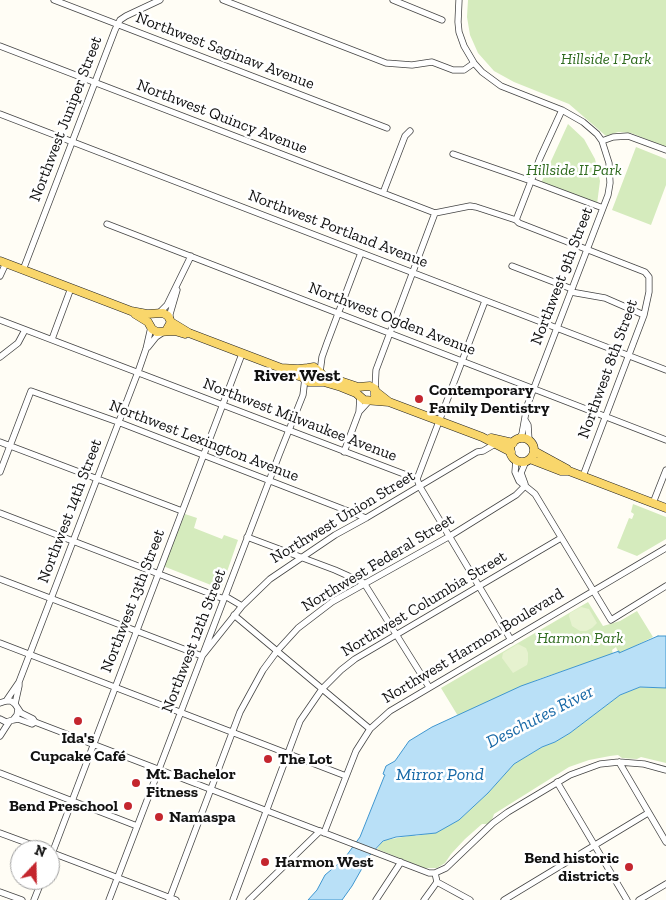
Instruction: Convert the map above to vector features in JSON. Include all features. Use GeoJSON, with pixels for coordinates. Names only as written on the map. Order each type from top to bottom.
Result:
{"type":"FeatureCollection","features":[{"type":"Feature","properties":{"kind":"main road"},"geometry":{"type":"LineString","coordinates":[[3,262],[131,311],[158,332],[189,333]]}},
{"type":"Feature","properties":{"kind":"main road"},"geometry":{"type":"LineString","coordinates":[[131,311],[166,314],[170,320],[189,333],[242,354],[281,368],[298,370],[316,368],[320,372],[340,381],[375,390],[389,402]]}},
{"type":"Feature","properties":{"kind":"main road"},"geometry":{"type":"LineString","coordinates":[[151,326],[151,318],[157,313]]}},
{"type":"Feature","properties":{"kind":"main road"},"geometry":{"type":"LineString","coordinates":[[165,332],[169,328],[170,320]]}},
{"type":"Feature","properties":{"kind":"main road"},"geometry":{"type":"LineString","coordinates":[[281,368],[288,373],[305,378],[309,382],[342,387],[364,400],[389,402],[482,437],[510,452],[516,460],[528,460],[562,471],[569,471],[666,508]]}},
{"type":"Feature","properties":{"kind":"main road"},"geometry":{"type":"LineString","coordinates":[[305,378],[305,373],[310,368]]}},
{"type":"Feature","properties":{"kind":"main road"},"geometry":{"type":"LineString","coordinates":[[370,400],[375,396],[375,390]]}},
{"type":"Feature","properties":{"kind":"main road"},"geometry":{"type":"LineString","coordinates":[[482,437],[529,441],[534,451],[540,456],[563,466],[569,471]]}},
{"type":"Feature","properties":{"kind":"main road"},"geometry":{"type":"LineString","coordinates":[[510,452],[516,441]]}},
{"type":"Feature","properties":{"kind":"main road"},"geometry":{"type":"LineString","coordinates":[[528,460],[534,451]]}},
{"type":"Feature","properties":{"kind":"street","name":"Northwest Saginaw Avenue"},"geometry":{"type":"LineString","coordinates":[[54,0],[387,128]]}},
{"type":"Feature","properties":{"kind":"street","name":"Northwest Juniper Street"},"geometry":{"type":"LineString","coordinates":[[24,270],[94,82],[118,24],[126,16],[160,0]]}},
{"type":"Feature","properties":{"kind":"street"},"geometry":{"type":"LineString","coordinates":[[223,0],[386,62],[412,65],[432,62],[453,70],[464,70],[474,63]]}},
{"type":"Feature","properties":{"kind":"street"},"geometry":{"type":"LineString","coordinates":[[393,0],[442,20]]}},
{"type":"Feature","properties":{"kind":"street"},"geometry":{"type":"LineString","coordinates":[[459,0],[458,22],[464,46],[482,72],[501,86],[562,110],[584,122],[602,141],[613,137],[628,136],[666,150]]}},
{"type":"Feature","properties":{"kind":"street","name":"Northwest Quincy Avenue"},"geometry":{"type":"LineString","coordinates":[[0,46],[435,213]]}},
{"type":"Feature","properties":{"kind":"street"},"geometry":{"type":"LineString","coordinates":[[516,220],[562,110]]}},
{"type":"Feature","properties":{"kind":"street","name":"Northwest Portland Avenue"},"geometry":{"type":"LineString","coordinates":[[0,114],[666,370]]}},
{"type":"Feature","properties":{"kind":"street"},"geometry":{"type":"LineString","coordinates":[[383,193],[405,136],[410,131]]}},
{"type":"Feature","properties":{"kind":"street","name":"Northwest 9th Street"},"geometry":{"type":"LineString","coordinates":[[516,441],[525,420],[527,406],[608,195],[611,176],[602,141]]}},
{"type":"Feature","properties":{"kind":"street"},"geometry":{"type":"LineString","coordinates":[[453,154],[603,208]]}},
{"type":"Feature","properties":{"kind":"street"},"geometry":{"type":"LineString","coordinates":[[375,390],[376,370],[435,213],[470,206],[516,220],[519,223],[587,249]]}},
{"type":"Feature","properties":{"kind":"street","name":"Northwest Ogden Avenue"},"geometry":{"type":"LineString","coordinates":[[107,224],[666,440]]}},
{"type":"Feature","properties":{"kind":"street","name":"Northwest 8th Street"},"geometry":{"type":"LineString","coordinates":[[583,476],[644,315],[649,292],[649,277],[645,272],[587,249]]}},
{"type":"Feature","properties":{"kind":"street"},"geometry":{"type":"LineString","coordinates":[[320,372],[322,358],[361,253]]}},
{"type":"Feature","properties":{"kind":"street"},"geometry":{"type":"LineString","coordinates":[[157,313],[167,305],[178,286],[190,256]]}},
{"type":"Feature","properties":{"kind":"street"},"geometry":{"type":"LineString","coordinates":[[0,276],[3,262]]}},
{"type":"Feature","properties":{"kind":"street"},"geometry":{"type":"LineString","coordinates":[[512,266],[572,290],[605,298],[644,315]]}},
{"type":"Feature","properties":{"kind":"street"},"geometry":{"type":"LineString","coordinates":[[170,320],[178,286]]}},
{"type":"Feature","properties":{"kind":"street"},"geometry":{"type":"LineString","coordinates":[[52,339],[72,288]]}},
{"type":"Feature","properties":{"kind":"street"},"geometry":{"type":"LineString","coordinates":[[486,300],[417,479],[511,640]]}},
{"type":"Feature","properties":{"kind":"street","name":"Northwest Milwaukee Avenue"},"geometry":{"type":"LineString","coordinates":[[0,320],[417,479]]}},
{"type":"Feature","properties":{"kind":"street","name":"Northwest 14th Street"},"geometry":{"type":"LineString","coordinates":[[2,702],[19,682],[138,372],[151,326]]}},
{"type":"Feature","properties":{"kind":"street"},"geometry":{"type":"LineString","coordinates":[[0,357],[18,343],[26,330]]}},
{"type":"Feature","properties":{"kind":"street","name":"Northwest 14th Street"},"geometry":{"type":"LineString","coordinates":[[146,349],[156,337],[165,332]]}},
{"type":"Feature","properties":{"kind":"street","name":"Northwest 13th Street"},"geometry":{"type":"LineString","coordinates":[[56,840],[73,800],[242,354]]}},
{"type":"Feature","properties":{"kind":"street"},"geometry":{"type":"LineString","coordinates":[[310,368],[322,358]]}},
{"type":"Feature","properties":{"kind":"street"},"geometry":{"type":"LineString","coordinates":[[364,386],[375,377]]}},
{"type":"Feature","properties":{"kind":"street","name":"Northwest 12th Street"},"geometry":{"type":"LineString","coordinates":[[109,900],[304,391],[305,378]]}},
{"type":"Feature","properties":{"kind":"street"},"geometry":{"type":"LineString","coordinates":[[304,391],[317,383]]}},
{"type":"Feature","properties":{"kind":"street","name":"Northwest Lexington Avenue"},"geometry":{"type":"LineString","coordinates":[[10,446],[31,391],[118,422],[366,518]]}},
{"type":"Feature","properties":{"kind":"street"},"geometry":{"type":"LineString","coordinates":[[344,452],[359,412],[360,396]]}},
{"type":"Feature","properties":{"kind":"street"},"geometry":{"type":"LineString","coordinates":[[359,412],[370,400]]}},
{"type":"Feature","properties":{"kind":"street","name":"Northwest 9th Street"},"geometry":{"type":"LineString","coordinates":[[525,420],[528,425],[529,441]]}},
{"type":"Feature","properties":{"kind":"street"},"geometry":{"type":"LineString","coordinates":[[0,442],[182,511]]}},
{"type":"Feature","properties":{"kind":"street","name":"Northwest Union Street"},"geometry":{"type":"LineString","coordinates":[[202,656],[234,615],[270,579],[335,535],[477,452],[483,451],[495,444]]}},
{"type":"Feature","properties":{"kind":"street"},"geometry":{"type":"LineString","coordinates":[[0,472],[10,446]]}},
{"type":"Feature","properties":{"kind":"street"},"geometry":{"type":"LineString","coordinates":[[516,460],[516,476],[519,481],[535,494],[611,620],[666,586]]}},
{"type":"Feature","properties":{"kind":"street"},"geometry":{"type":"LineString","coordinates":[[525,486],[521,473],[528,460]]}},
{"type":"Feature","properties":{"kind":"street"},"geometry":{"type":"LineString","coordinates":[[653,504],[666,470]]}},
{"type":"Feature","properties":{"kind":"street","name":"Northwest Federal Street"},"geometry":{"type":"LineString","coordinates":[[171,899],[249,694],[277,651],[298,628],[332,602],[450,536],[516,495],[525,486]]}},
{"type":"Feature","properties":{"kind":"street"},"geometry":{"type":"LineString","coordinates":[[0,513],[158,574],[224,597],[242,606]]}},
{"type":"Feature","properties":{"kind":"street"},"geometry":{"type":"LineString","coordinates":[[247,537],[364,583],[429,687]]}},
{"type":"Feature","properties":{"kind":"street","name":"Northwest Columbia Street"},"geometry":{"type":"LineString","coordinates":[[233,900],[300,721],[322,689],[355,659],[561,538]]}},
{"type":"Feature","properties":{"kind":"street","name":"Northwest Harmon Boulevard"},"geometry":{"type":"LineString","coordinates":[[248,900],[322,832],[356,750],[370,729],[390,711],[666,548]]}},
{"type":"Feature","properties":{"kind":"street"},"geometry":{"type":"LineString","coordinates":[[0,579],[202,656]]}},
{"type":"Feature","properties":{"kind":"street"},"geometry":{"type":"LineString","coordinates":[[234,615],[370,729]]}},
{"type":"Feature","properties":{"kind":"street"},"geometry":{"type":"LineString","coordinates":[[0,643],[346,776]]}},
{"type":"Feature","properties":{"kind":"street","name":"Northwest 14th Street"},"geometry":{"type":"LineString","coordinates":[[11,721],[17,715],[15,700],[20,686],[19,682]]}},
{"type":"Feature","properties":{"kind":"street"},"geometry":{"type":"LineString","coordinates":[[2,702],[11,701],[21,713],[35,722],[378,854],[426,872],[435,873],[446,868],[494,823],[557,782],[584,769],[600,764],[619,762],[644,764],[666,770]]}},
{"type":"Feature","properties":{"kind":"street"},"geometry":{"type":"LineString","coordinates":[[0,719],[18,720],[32,724],[35,722]]}},
{"type":"Feature","properties":{"kind":"street"},"geometry":{"type":"LineString","coordinates":[[0,736],[11,721]]}},
{"type":"Feature","properties":{"kind":"street"},"geometry":{"type":"LineString","coordinates":[[619,762],[666,842]]}},
{"type":"Feature","properties":{"kind":"street"},"geometry":{"type":"LineString","coordinates":[[0,773],[137,826]]}},
{"type":"Feature","properties":{"kind":"street"},"geometry":{"type":"LineString","coordinates":[[557,782],[627,900]]}},
{"type":"Feature","properties":{"kind":"street"},"geometry":{"type":"LineString","coordinates":[[504,900],[648,813]]}},
{"type":"Feature","properties":{"kind":"street"},"geometry":{"type":"LineString","coordinates":[[0,833],[19,840]]}},
{"type":"Feature","properties":{"kind":"street"},"geometry":{"type":"LineString","coordinates":[[60,856],[171,899]]}},
{"type":"Feature","properties":{"kind":"street"},"geometry":{"type":"LineString","coordinates":[[376,900],[401,862]]}},
{"type":"Feature","properties":{"kind":"street"},"geometry":{"type":"LineString","coordinates":[[424,900],[437,882],[435,873]]}},
{"type":"Feature","properties":{"kind":"street"},"geometry":{"type":"LineString","coordinates":[[437,882],[470,900]]}},
{"type":"Feature","properties":{"kind":"street"},"geometry":{"type":"LineString","coordinates":[[639,900],[666,884]]}},
{"type":"Feature","properties":{"kind":"street"},"geometry":{"type":"LineString","coordinates":[[0,892],[22,900]]}},
{"type":"Feature","properties":{"kind":"green space","name":"Hillside I Park"},"geometry":{"type":"Polygon","coordinates":[[[468,0],[666,0],[666,147],[631,133],[618,132],[606,136],[569,104],[514,82],[494,71],[478,53],[470,35],[467,17],[468,0]]]}},
{"type":"Feature","properties":{"kind":"green space","name":"Hillside II Park"},"geometry":{"type":"Polygon","coordinates":[[[568,124],[584,139],[595,159],[600,181],[597,204],[541,183],[568,124]]]}},
{"type":"Feature","properties":{"kind":"green space","name":"Hillside II Park"},"geometry":{"type":"Polygon","coordinates":[[[636,147],[666,159],[666,185],[651,225],[612,210],[636,147]]]}},
{"type":"Feature","properties":{"kind":"green space"},"geometry":{"type":"Polygon","coordinates":[[[633,504],[666,517],[666,539],[637,556],[617,548],[629,518],[632,519],[634,514],[631,512],[633,504]]]}},
{"type":"Feature","properties":{"kind":"green space"},"geometry":{"type":"Polygon","coordinates":[[[185,514],[197,518],[194,528],[222,539],[224,535],[238,540],[221,589],[163,566],[185,514]]]}},
{"type":"Feature","properties":{"kind":"green space","name":"Harmon Park"},"geometry":{"type":"Polygon","coordinates":[[[588,602],[603,626],[620,621],[637,611],[653,637],[619,654],[616,647],[612,650],[613,654],[539,679],[458,716],[441,688],[588,602]]]}},
{"type":"Feature","properties":{"kind":"green space"},"geometry":{"type":"Polygon","coordinates":[[[581,607],[589,609],[597,623],[586,631],[580,631],[572,626],[569,616],[570,613],[581,607]]]}},
{"type":"Feature","properties":{"kind":"green space"},"geometry":{"type":"Polygon","coordinates":[[[518,644],[526,648],[528,661],[527,665],[513,673],[502,658],[503,653],[518,644]]]}},
{"type":"Feature","properties":{"kind":"green space"},"geometry":{"type":"Polygon","coordinates":[[[640,687],[666,688],[666,763],[641,757],[637,759],[622,758],[618,755],[589,760],[569,767],[494,814],[492,820],[487,824],[482,824],[465,839],[445,863],[437,868],[424,868],[377,849],[386,840],[436,832],[459,820],[488,793],[514,764],[570,733],[620,695],[640,687]]]}},
{"type":"Feature","properties":{"kind":"water","name":"Mirror Pond"},"geometry":{"type":"Polygon","coordinates":[[[658,636],[666,636],[666,688],[640,687],[620,695],[570,733],[514,764],[488,793],[459,820],[436,833],[396,837],[383,841],[369,856],[342,900],[308,900],[317,890],[325,875],[344,859],[360,837],[385,775],[383,774],[386,766],[395,761],[409,741],[432,727],[521,686],[619,651],[619,653],[658,636]]]}},
{"type":"Feature","properties":{"kind":"place","name":"Contemporary Family Dentistry"},"geometry":{"type":"Point","coordinates":[419,399]}},
{"type":"Feature","properties":{"kind":"place","name":"Ida's Cupcake Café"},"geometry":{"type":"Point","coordinates":[78,721]}},
{"type":"Feature","properties":{"kind":"place","name":"The Lot"},"geometry":{"type":"Point","coordinates":[268,759]}},
{"type":"Feature","properties":{"kind":"place","name":"Mt. Bachelor Fitness"},"geometry":{"type":"Point","coordinates":[136,783]}},
{"type":"Feature","properties":{"kind":"place","name":"Bend Preschool"},"geometry":{"type":"Point","coordinates":[128,806]}},
{"type":"Feature","properties":{"kind":"place","name":"Namaspa"},"geometry":{"type":"Point","coordinates":[159,817]}},
{"type":"Feature","properties":{"kind":"place","name":"Harmon West"},"geometry":{"type":"Point","coordinates":[265,862]}},
{"type":"Feature","properties":{"kind":"place","name":"Bend historic districts"},"geometry":{"type":"Point","coordinates":[629,867]}},
{"type":"Feature","properties":{"kind":"district","name":"River West"},"geometry":{"type":"Point","coordinates":[297,376]}},
{"type":"Feature","properties":{"kind":"water label","name":"Deschutes River"},"geometry":{"type":"Point","coordinates":[540,717]}}]}
